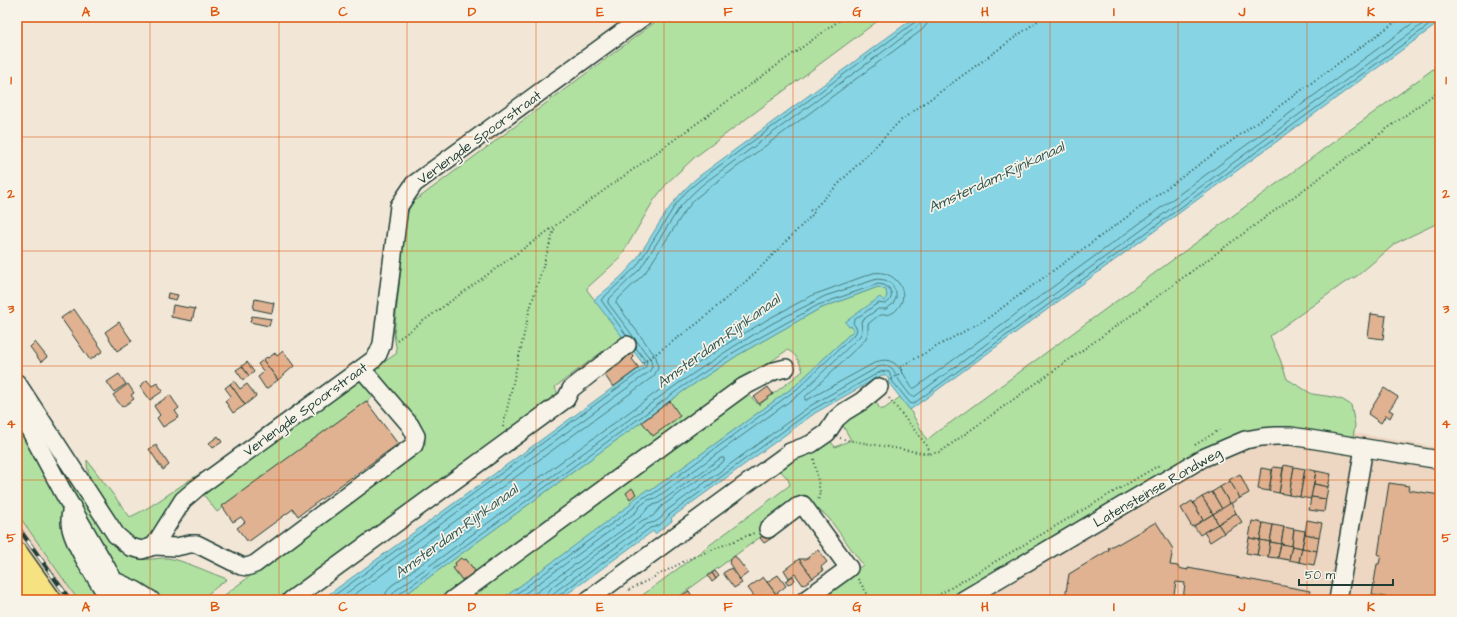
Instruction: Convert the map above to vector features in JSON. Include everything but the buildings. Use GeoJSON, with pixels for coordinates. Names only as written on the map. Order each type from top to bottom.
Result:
{"type":"FeatureCollection","features":[{"type":"Feature","properties":{"kind":"highway"},"geometry":{"type":"LineString","coordinates":[[17,554],[50,600]]}},
{"type":"Feature","properties":{"kind":"highway"},"geometry":{"type":"LineString","coordinates":[[17,584],[29,600]]}},
{"type":"Feature","properties":{"kind":"street","name":"Verlengde Spoorstraat"},"geometry":{"type":"LineString","coordinates":[[154,546],[183,500],[197,488],[362,369],[378,354],[382,344],[399,206],[414,184],[643,17]]}},
{"type":"Feature","properties":{"kind":"street"},"geometry":{"type":"LineString","coordinates":[[291,600],[566,400],[571,389],[628,345]]}},
{"type":"Feature","properties":{"kind":"street"},"geometry":{"type":"LineString","coordinates":[[452,600],[743,387],[774,370],[786,368]]}},
{"type":"Feature","properties":{"kind":"street"},"geometry":{"type":"LineString","coordinates":[[17,383],[116,535],[130,547],[142,550],[154,546],[176,547],[197,544],[241,566],[247,566],[255,564],[414,445],[416,436],[410,425],[362,369]]}},
{"type":"Feature","properties":{"kind":"street"},"geometry":{"type":"LineString","coordinates":[[588,600],[790,452],[811,444],[827,433],[836,419],[884,383]]}},
{"type":"Feature","properties":{"kind":"street"},"geometry":{"type":"LineString","coordinates":[[17,406],[125,600]]}},
{"type":"Feature","properties":{"kind":"street","name":"Latensteinse Rondweg"},"geometry":{"type":"LineString","coordinates":[[963,600],[1203,458],[1239,442],[1262,436],[1291,436],[1440,460]]}},
{"type":"Feature","properties":{"kind":"street"},"geometry":{"type":"LineString","coordinates":[[1338,600],[1364,448]]}},
{"type":"Feature","properties":{"kind":"street"},"geometry":{"type":"LineString","coordinates":[[768,528],[797,506],[802,505],[849,568],[805,600]]}},
{"type":"Feature","properties":{"kind":"street"},"geometry":{"type":"LineString","coordinates":[[72,507],[70,518],[71,529],[79,548],[110,600]]}},
{"type":"Feature","properties":{"kind":"street"},"geometry":{"type":"LineString","coordinates":[[114,581],[135,590],[151,600]]}},
{"type":"Feature","properties":{"kind":"path"},"geometry":{"type":"LineString","coordinates":[[378,354],[844,17]]}},
{"type":"Feature","properties":{"kind":"path"},"geometry":{"type":"LineString","coordinates":[[814,209],[900,121],[1043,17]]}},
{"type":"Feature","properties":{"kind":"path"},"geometry":{"type":"LineString","coordinates":[[929,454],[928,447],[884,383],[903,372],[900,367],[988,318],[1402,17]]}},
{"type":"Feature","properties":{"kind":"path"},"geometry":{"type":"LineString","coordinates":[[827,433],[847,440],[929,454],[940,452],[1440,90]]}},
{"type":"Feature","properties":{"kind":"path"},"geometry":{"type":"LineString","coordinates":[[642,363],[698,323],[752,276],[814,213],[810,210]]}},
{"type":"Feature","properties":{"kind":"path"},"geometry":{"type":"LineString","coordinates":[[498,449],[530,312],[556,225]]}},
{"type":"Feature","properties":{"kind":"path"},"geometry":{"type":"LineString","coordinates":[[1188,448],[1219,430]]}},
{"type":"Feature","properties":{"kind":"path"},"geometry":{"type":"LineString","coordinates":[[811,444],[820,492],[813,518]]}},
{"type":"Feature","properties":{"kind":"path"},"geometry":{"type":"LineString","coordinates":[[930,600],[1161,464]]}},
{"type":"Feature","properties":{"kind":"path"},"geometry":{"type":"LineString","coordinates":[[628,590],[689,559],[768,528]]}},
{"type":"Feature","properties":{"kind":"path"},"geometry":{"type":"LineString","coordinates":[[865,590],[871,600]]}},
{"type":"Feature","properties":{"kind":"shaded area"},"geometry":{"type":"Polygon","coordinates":[[[1304,424],[1440,448],[1440,600],[929,600],[1122,472],[1304,424]]]}},
{"type":"Feature","properties":{"kind":"shaded area"},"geometry":{"type":"Polygon","coordinates":[[[17,513],[78,600],[64,600],[17,533],[17,513]]]}},
{"type":"Feature","properties":{"kind":"green space"},"geometry":{"type":"Polygon","coordinates":[[[662,17],[883,17],[695,157],[668,182],[654,200],[620,258],[587,288],[623,336],[555,387],[558,395],[285,600],[218,600],[425,445],[425,440],[420,434],[379,392],[217,512],[203,494],[397,353],[394,334],[406,219],[412,203],[662,17]]]}},
{"type":"Feature","properties":{"kind":"green space"},"geometry":{"type":"Polygon","coordinates":[[[1440,64],[1440,222],[1396,243],[1357,276],[1344,283],[1270,336],[1287,379],[1312,394],[1333,397],[1343,400],[1351,405],[1355,425],[1353,438],[1264,430],[954,600],[817,600],[863,565],[828,517],[810,503],[770,530],[674,600],[636,600],[790,485],[788,479],[778,468],[828,438],[835,447],[851,440],[842,424],[870,402],[876,402],[880,409],[884,409],[900,397],[910,410],[927,440],[1440,64]]]}},
{"type":"Feature","properties":{"kind":"green space"},"geometry":{"type":"Polygon","coordinates":[[[878,287],[886,290],[887,295],[885,300],[884,301],[880,297],[849,327],[851,326],[854,330],[795,386],[650,491],[648,489],[631,502],[632,504],[501,600],[463,600],[747,394],[759,405],[803,371],[795,356],[787,350],[444,600],[398,600],[685,390],[738,355],[819,309],[878,287]]]}},
{"type":"Feature","properties":{"kind":"green space"},"geometry":{"type":"Polygon","coordinates":[[[29,415],[121,549],[137,558],[169,558],[177,560],[227,579],[200,600],[156,600],[118,577],[29,415]]]}},
{"type":"Feature","properties":{"kind":"green space"},"geometry":{"type":"Polygon","coordinates":[[[17,419],[60,492],[63,513],[106,600],[78,600],[17,513],[17,419]]]}},
{"type":"Feature","properties":{"kind":"green space"},"geometry":{"type":"Polygon","coordinates":[[[87,460],[130,517],[139,513],[201,473],[190,483],[150,544],[126,540],[96,490],[88,469],[87,460]]]}},
{"type":"Feature","properties":{"kind":"water","name":"Amsterdam-Rijnkanaal"},"geometry":{"type":"Polygon","coordinates":[[[915,17],[1440,17],[1440,22],[910,410],[888,382],[889,380],[886,375],[882,375],[815,413],[671,518],[672,521],[655,534],[653,531],[559,600],[501,600],[631,504],[630,502],[648,489],[650,491],[795,386],[854,330],[845,322],[880,297],[884,301],[887,296],[886,290],[878,287],[819,309],[738,355],[685,390],[398,600],[321,600],[644,365],[594,300],[626,272],[643,250],[670,207],[687,187],[698,177],[915,17]]]}},
{"type":"Feature","properties":{"kind":"railway"},"geometry":{"type":"LineString","coordinates":[[17,526],[70,600]]}}]}
